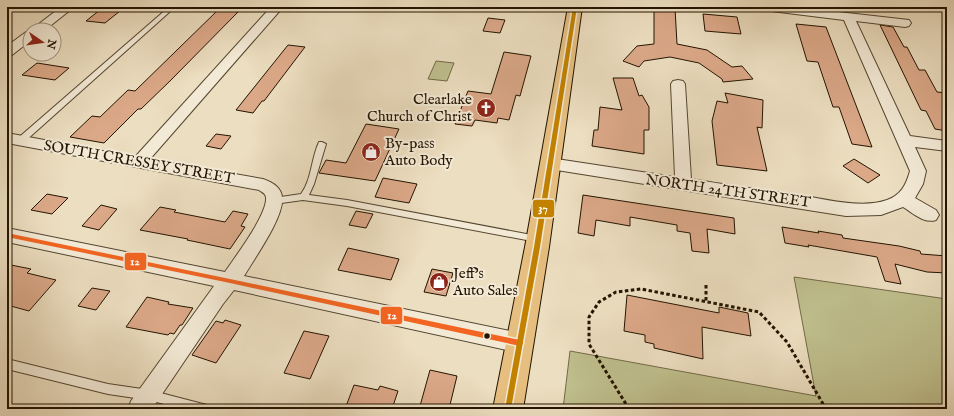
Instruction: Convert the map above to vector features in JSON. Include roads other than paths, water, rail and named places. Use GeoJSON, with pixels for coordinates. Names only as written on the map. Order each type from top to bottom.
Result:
{"type":"FeatureCollection","features":[{"type":"Feature","properties":{"kind":"main road"},"geometry":{"type":"LineString","coordinates":[[508,409],[538,239],[575,7]]}},
{"type":"Feature","properties":{"kind":"street"},"geometry":{"type":"LineString","coordinates":[[48,22],[68,7]]}},
{"type":"Feature","properties":{"kind":"street"},"geometry":{"type":"LineString","coordinates":[[138,163],[277,7]]}},
{"type":"Feature","properties":{"kind":"street"},"geometry":{"type":"LineString","coordinates":[[763,7],[905,23]]}},
{"type":"Feature","properties":{"kind":"street"},"geometry":{"type":"LineString","coordinates":[[848,16],[918,171],[912,191],[903,199],[930,215]]}},
{"type":"Feature","properties":{"kind":"street"},"geometry":{"type":"LineString","coordinates":[[7,52],[22,41]]}},
{"type":"Feature","properties":{"kind":"street"},"geometry":{"type":"LineString","coordinates":[[678,84],[683,184]]}},
{"type":"Feature","properties":{"kind":"street","name":"SOUTH CRESSEY STREET"},"geometry":{"type":"LineString","coordinates":[[13,140],[176,170],[263,184],[272,195]]}},
{"type":"Feature","properties":{"kind":"street"},"geometry":{"type":"LineString","coordinates":[[904,140],[947,146]]}},
{"type":"Feature","properties":{"kind":"street","name":"NORTH 24TH STREET"},"geometry":{"type":"LineString","coordinates":[[550,164],[865,210],[884,209],[903,199]]}},
{"type":"Feature","properties":{"kind":"street"},"geometry":{"type":"LineString","coordinates":[[144,402],[216,298],[230,281],[255,242],[271,214],[272,195]]}},
{"type":"Feature","properties":{"kind":"street"},"geometry":{"type":"LineString","coordinates":[[7,235],[520,343]]}},
{"type":"Feature","properties":{"kind":"lane"},"geometry":{"type":"LineString","coordinates":[[13,140],[172,7]]}},
{"type":"Feature","properties":{"kind":"lane"},"geometry":{"type":"LineString","coordinates":[[303,197],[310,189],[317,155],[322,144]]}},
{"type":"Feature","properties":{"kind":"lane"},"geometry":{"type":"LineString","coordinates":[[272,195],[303,197],[347,203],[538,239]]}},
{"type":"Feature","properties":{"kind":"lane"},"geometry":{"type":"LineString","coordinates":[[7,364],[108,389],[144,402],[203,409]]}},
{"type":"Feature","properties":{"kind":"place","name":"Clearlake Church of Christ"},"geometry":{"type":"Point","coordinates":[486,108]}},
{"type":"Feature","properties":{"kind":"place","name":"By-pass Auto Body"},"geometry":{"type":"Point","coordinates":[371,152]}},
{"type":"Feature","properties":{"kind":"place","name":"Jeff's Auto Sales"},"geometry":{"type":"Point","coordinates":[439,282]}}]}
